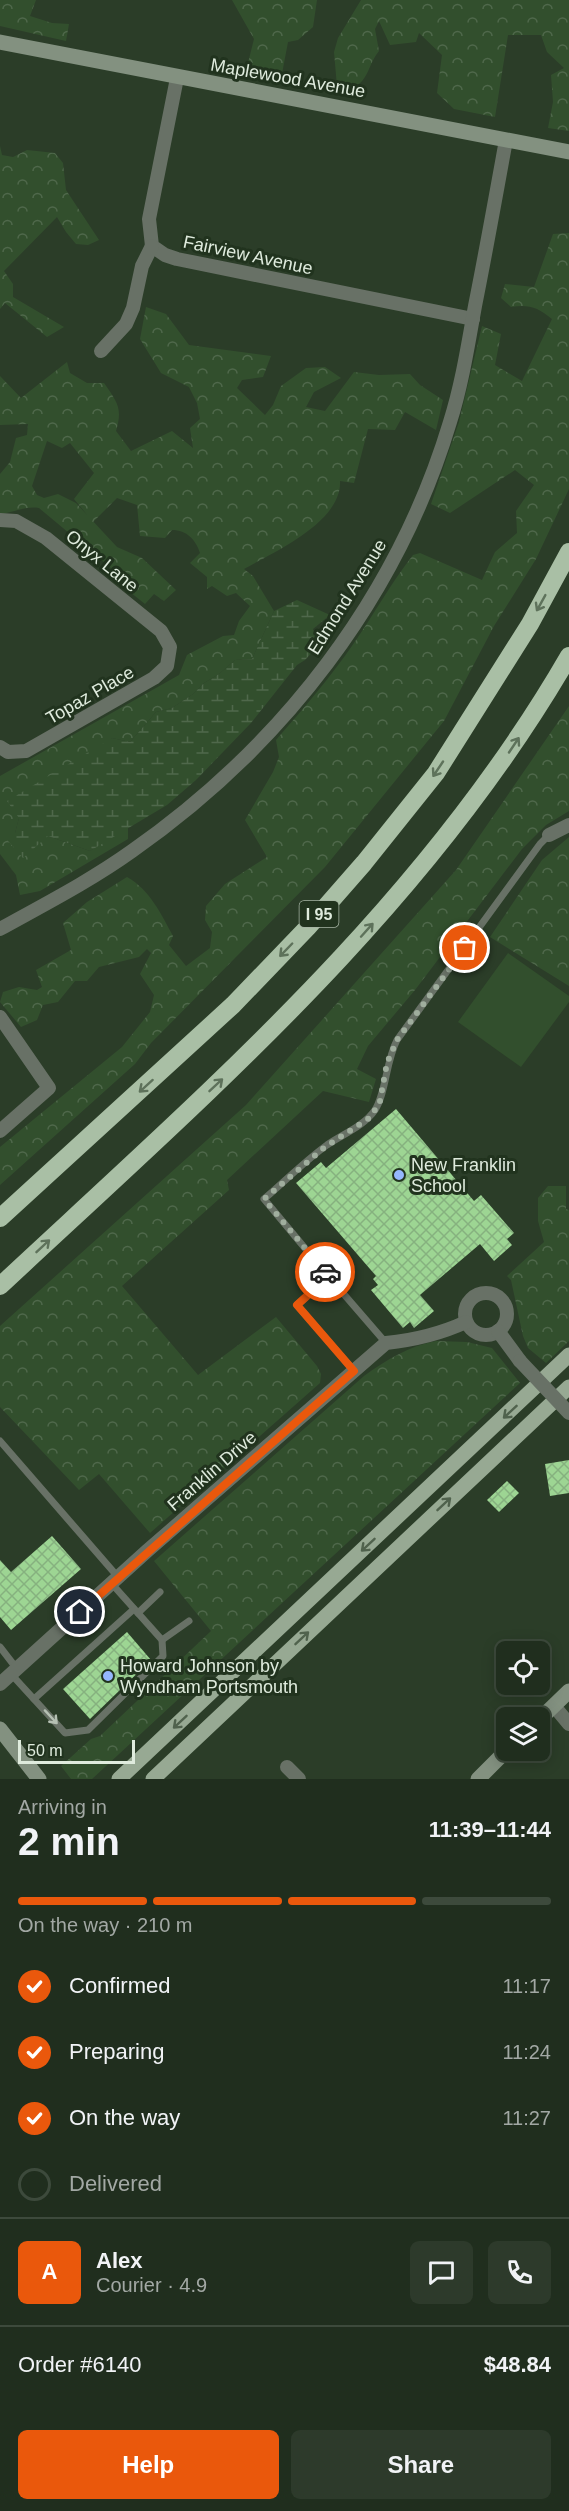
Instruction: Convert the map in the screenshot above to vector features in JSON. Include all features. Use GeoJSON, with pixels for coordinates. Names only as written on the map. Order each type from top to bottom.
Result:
{"type":"FeatureCollection","features":[{"type":"Feature","properties":{"kind":"highway","name":"I 95"},"geometry":{"type":"LineString","coordinates":[[0,1218],[233,1005],[308,927],[364,863],[436,774],[530,624],[569,552]]}},
{"type":"Feature","properties":{"kind":"highway","name":"I 95"},"geometry":{"type":"LineString","coordinates":[[0,1286],[248,1056],[321,981],[440,845],[504,760],[569,656]]}},
{"type":"Feature","properties":{"kind":"main road"},"geometry":{"type":"LineString","coordinates":[[119,1779],[569,1355]]}},
{"type":"Feature","properties":{"kind":"main road"},"geometry":{"type":"LineString","coordinates":[[153,1779],[569,1387]]}},
{"type":"Feature","properties":{"kind":"street","name":"Maplewood Avenue"},"geometry":{"type":"LineString","coordinates":[[0,42],[569,152]]}},
{"type":"Feature","properties":{"kind":"street"},"geometry":{"type":"LineString","coordinates":[[101,351],[126,324],[133,308],[142,266],[152,246],[149,219],[177,78]]}},
{"type":"Feature","properties":{"kind":"street","name":"Edmond Avenue"},"geometry":{"type":"LineString","coordinates":[[0,929],[86,882],[132,852],[176,819],[249,755],[282,721],[329,663],[377,589],[395,558],[418,507],[451,421],[473,319],[506,140]]}},
{"type":"Feature","properties":{"kind":"street","name":"Fairview Avenue"},"geometry":{"type":"LineString","coordinates":[[152,246],[165,255],[177,259],[473,319]]}},
{"type":"Feature","properties":{"kind":"street","name":"Onyx Lane"},"geometry":{"type":"LineString","coordinates":[[0,520],[16,521],[46,538],[161,631],[170,647]]}},
{"type":"Feature","properties":{"kind":"street","name":"Topaz Place"},"geometry":{"type":"LineString","coordinates":[[4,750],[26,751],[154,678],[167,666],[170,647]]}},
{"type":"Feature","properties":{"kind":"street"},"geometry":{"type":"LineString","coordinates":[[549,836],[569,825]]}},
{"type":"Feature","properties":{"kind":"street"},"geometry":{"type":"LineString","coordinates":[[0,1017],[49,1088],[0,1131]]}},
{"type":"Feature","properties":{"kind":"street"},"geometry":{"type":"LineString","coordinates":[[481,1294],[489,1294],[500,1299],[506,1311],[505,1322],[498,1331],[489,1335],[477,1333],[466,1322],[465,1310],[469,1302],[481,1294]]}},
{"type":"Feature","properties":{"kind":"street"},"geometry":{"type":"LineString","coordinates":[[386,1343],[443,1333],[466,1322]]}},
{"type":"Feature","properties":{"kind":"street"},"geometry":{"type":"LineString","coordinates":[[498,1331],[520,1361],[569,1413]]}},
{"type":"Feature","properties":{"kind":"street","name":"Franklin Drive"},"geometry":{"type":"LineString","coordinates":[[0,1684],[115,1580],[386,1343]]}},
{"type":"Feature","properties":{"kind":"street"},"geometry":{"type":"LineString","coordinates":[[550,1710],[569,1691]]}},
{"type":"Feature","properties":{"kind":"street"},"geometry":{"type":"LineString","coordinates":[[554,1706],[569,1724]]}},
{"type":"Feature","properties":{"kind":"street"},"geometry":{"type":"LineString","coordinates":[[0,1729],[39,1779]]}},
{"type":"Feature","properties":{"kind":"street"},"geometry":{"type":"LineString","coordinates":[[478,1779],[496,1761]]}},
{"type":"Feature","properties":{"kind":"street"},"geometry":{"type":"LineString","coordinates":[[287,1767],[299,1779]]}},
{"type":"Feature","properties":{"kind":"lane"},"geometry":{"type":"LineString","coordinates":[[386,1343],[264,1199],[325,1147],[368,1119],[380,1101],[387,1063],[397,1040],[540,844],[549,836]]}},
{"type":"Feature","properties":{"kind":"lane"},"geometry":{"type":"LineString","coordinates":[[329,1276],[297,1305],[354,1371]]}},
{"type":"Feature","properties":{"kind":"lane"},"geometry":{"type":"LineString","coordinates":[[0,1441],[115,1580],[136,1611],[162,1640],[163,1656],[88,1730],[65,1733],[34,1699],[0,1647]]}},
{"type":"Feature","properties":{"kind":"lane"},"geometry":{"type":"LineString","coordinates":[[34,1699],[160,1592]]}},
{"type":"Feature","properties":{"kind":"lane"},"geometry":{"type":"LineString","coordinates":[[162,1640],[189,1621]]}},
{"type":"Feature","properties":{"kind":"green space"},"geometry":{"type":"Polygon","coordinates":[[[0,0],[36,0],[30,16],[52,23],[69,24],[66,41],[0,26],[0,0]]]}},
{"type":"Feature","properties":{"kind":"green space"},"geometry":{"type":"Polygon","coordinates":[[[232,0],[317,0],[313,27],[298,40],[288,42],[280,84],[245,75],[254,39],[232,0]]]}},
{"type":"Feature","properties":{"kind":"green space"},"geometry":{"type":"Polygon","coordinates":[[[361,0],[569,0],[569,131],[548,128],[553,102],[551,75],[564,68],[547,52],[541,35],[508,35],[495,117],[454,109],[437,93],[442,55],[419,33],[416,42],[390,45],[379,21],[375,29],[379,51],[365,77],[352,89],[337,86],[334,52],[338,38],[361,0]]]}},
{"type":"Feature","properties":{"kind":"green space"},"geometry":{"type":"Polygon","coordinates":[[[0,146],[2,155],[13,157],[27,150],[55,153],[63,163],[66,190],[99,240],[88,245],[76,244],[57,217],[4,271],[13,284],[13,297],[64,327],[47,337],[5,303],[0,309],[0,146]]]}},
{"type":"Feature","properties":{"kind":"green space"},"geometry":{"type":"Polygon","coordinates":[[[569,233],[569,489],[536,559],[494,626],[444,721],[325,867],[151,1043],[135,1064],[0,1185],[0,1147],[122,1047],[150,1012],[154,995],[140,974],[151,953],[147,949],[139,957],[99,967],[87,981],[75,981],[58,1002],[43,1005],[37,1020],[21,1027],[0,1002],[3,992],[19,987],[37,990],[42,987],[36,970],[71,950],[63,923],[87,902],[127,877],[135,882],[154,903],[173,936],[169,945],[186,966],[210,948],[212,932],[205,920],[206,906],[225,884],[267,857],[245,820],[273,772],[279,757],[276,740],[345,656],[413,555],[420,553],[482,580],[495,552],[517,533],[516,511],[534,485],[515,470],[450,513],[431,504],[459,422],[482,326],[501,334],[495,365],[522,381],[552,319],[533,307],[511,307],[501,298],[505,284],[534,287],[553,234],[569,233]]]}},
{"type":"Feature","properties":{"kind":"green space"},"geometry":{"type":"Polygon","coordinates":[[[146,307],[166,314],[189,345],[271,356],[263,377],[242,380],[237,388],[265,415],[273,405],[281,386],[306,368],[325,367],[341,378],[314,392],[306,407],[325,411],[354,372],[379,375],[410,374],[420,385],[443,400],[436,430],[405,412],[395,430],[368,429],[354,483],[340,481],[338,496],[330,510],[318,522],[304,534],[244,569],[253,576],[274,611],[252,659],[235,660],[172,708],[156,712],[130,742],[112,738],[19,818],[15,833],[48,836],[90,851],[128,826],[128,839],[40,891],[20,895],[16,875],[0,854],[0,776],[179,675],[187,655],[223,636],[234,635],[239,621],[250,606],[236,593],[227,596],[212,586],[207,589],[207,577],[190,563],[200,553],[196,544],[186,534],[172,530],[165,538],[140,536],[137,505],[117,498],[93,522],[117,547],[142,558],[176,590],[164,601],[154,594],[145,604],[110,576],[111,568],[39,508],[24,508],[0,514],[0,474],[10,462],[16,438],[27,435],[28,424],[0,425],[0,376],[21,398],[67,362],[70,373],[87,383],[104,383],[118,406],[116,431],[131,451],[172,431],[193,448],[190,428],[200,419],[197,403],[189,387],[161,373],[140,339],[146,307]],[[47,441],[32,486],[37,495],[44,498],[58,494],[76,503],[87,515],[74,499],[94,473],[70,443],[62,448],[47,441]]]}},
{"type":"Feature","properties":{"kind":"green space"},"geometry":{"type":"Polygon","coordinates":[[[297,600],[330,615],[313,629],[318,646],[297,665],[251,723],[196,780],[167,805],[90,851],[48,836],[23,858],[8,841],[15,833],[19,818],[7,801],[112,738],[130,742],[156,712],[172,708],[235,660],[252,659],[274,611],[297,600]]]}},
{"type":"Feature","properties":{"kind":"green space"},"geometry":{"type":"Polygon","coordinates":[[[569,706],[569,811],[546,825],[522,849],[415,990],[368,1046],[357,1069],[376,1079],[369,1102],[323,1091],[227,1180],[229,1190],[122,1286],[198,1375],[276,1317],[317,1366],[321,1374],[320,1383],[150,1533],[99,1474],[79,1490],[0,1407],[0,1326],[246,1105],[456,870],[569,706]]]}},
{"type":"Feature","properties":{"kind":"green space"},"geometry":{"type":"Polygon","coordinates":[[[569,837],[569,986],[490,937],[542,860],[569,837]]]}},
{"type":"Feature","properties":{"kind":"green space"},"geometry":{"type":"Polygon","coordinates":[[[508,953],[569,996],[569,1002],[521,1067],[458,1022],[508,953]]]}},
{"type":"Feature","properties":{"kind":"green space"},"geometry":{"type":"Polygon","coordinates":[[[548,1186],[566,1186],[566,1209],[569,1210],[569,1341],[546,1363],[528,1348],[523,1336],[511,1280],[507,1276],[544,1242],[538,1221],[538,1198],[548,1186]]]}},
{"type":"Feature","properties":{"kind":"green space"},"geometry":{"type":"Polygon","coordinates":[[[436,1341],[467,1342],[492,1348],[520,1383],[92,1779],[71,1779],[61,1766],[91,1739],[100,1736],[211,1631],[154,1561],[364,1376],[398,1354],[436,1341]]]}},
{"type":"Feature","properties":{"kind":"building"},"geometry":{"type":"Polygon","coordinates":[[[396,1109],[474,1201],[481,1195],[514,1233],[507,1239],[512,1245],[494,1261],[480,1244],[420,1295],[434,1311],[414,1328],[410,1322],[403,1328],[371,1290],[378,1285],[373,1279],[376,1276],[296,1183],[321,1162],[326,1168],[396,1109]]]}},
{"type":"Feature","properties":{"kind":"building"},"geometry":{"type":"Polygon","coordinates":[[[569,1460],[569,1493],[550,1496],[545,1464],[569,1460]]]}},
{"type":"Feature","properties":{"kind":"building"},"geometry":{"type":"Polygon","coordinates":[[[507,1481],[519,1493],[499,1512],[487,1500],[507,1481]]]}},
{"type":"Feature","properties":{"kind":"building"},"geometry":{"type":"Polygon","coordinates":[[[52,1536],[81,1569],[11,1630],[0,1617],[0,1560],[11,1572],[52,1536]]]}},
{"type":"Feature","properties":{"kind":"building","name":"Howard Johnson by Wyndham Portsmouth"},"geometry":{"type":"Polygon","coordinates":[[[127,1632],[151,1660],[90,1719],[63,1689],[127,1632]]]}},
{"type":"Feature","properties":{"kind":"way so far"},"geometry":{"type":"LineString","coordinates":[[325,1272],[264,1199],[325,1147],[368,1119],[380,1101],[387,1063],[397,1040],[465,948]]}},
{"type":"Feature","properties":{"kind":"place","name":"New Franklin School"},"geometry":{"type":"Point","coordinates":[399,1175]}},
{"type":"Feature","properties":{"kind":"place","name":"Howard Johnson by Wyndham Portsmouth"},"geometry":{"type":"Point","coordinates":[108,1676]}},
{"type":"Feature","properties":{"kind":"route"},"geometry":{"type":"LineString","coordinates":[[80,1612],[354,1371],[297,1305],[329,1276],[325,1272]]}}]}
